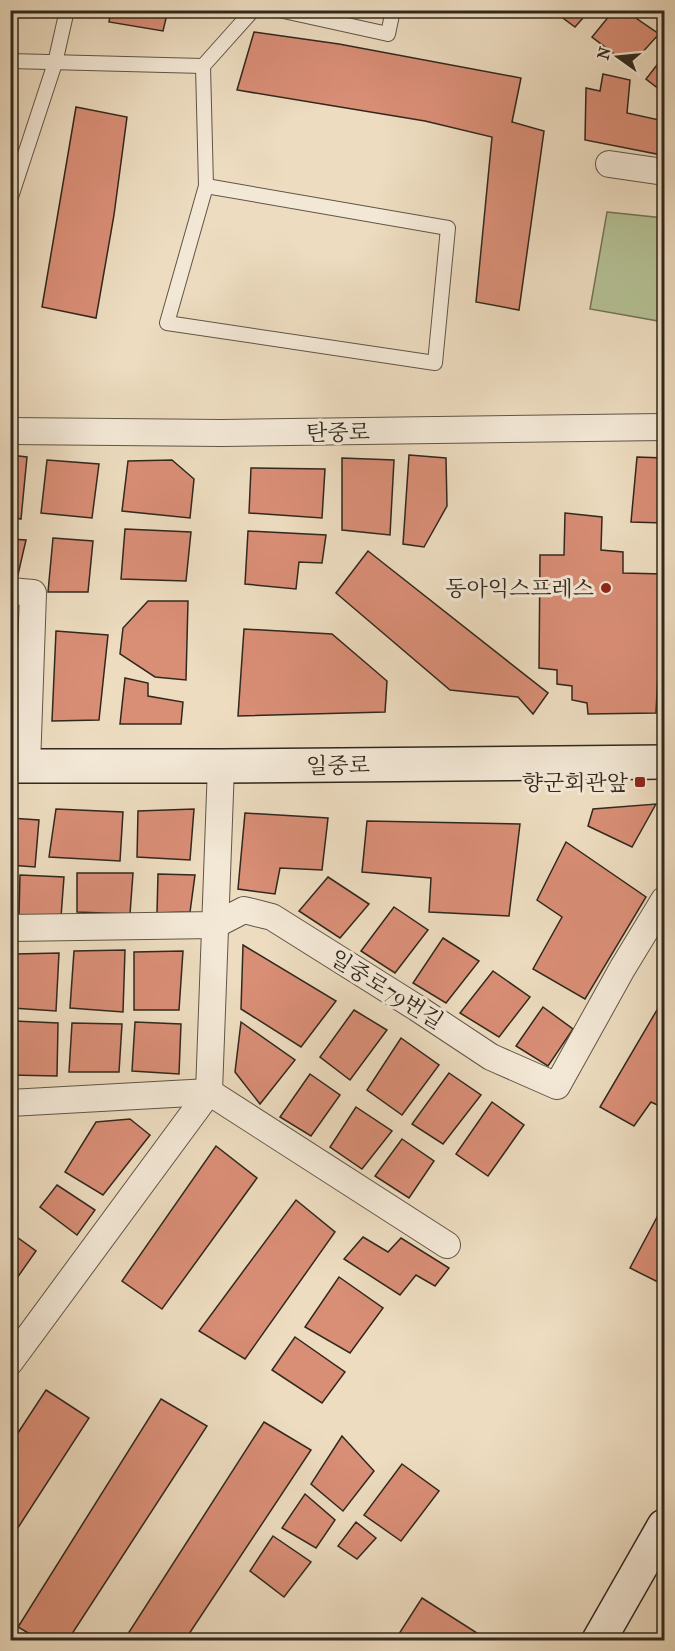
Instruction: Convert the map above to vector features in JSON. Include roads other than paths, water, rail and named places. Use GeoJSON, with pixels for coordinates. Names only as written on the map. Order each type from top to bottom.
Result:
{"type":"FeatureCollection","features":[{"type":"Feature","properties":{"kind":"street"},"geometry":{"type":"LineString","coordinates":[[609,164],[664,172]]}},
{"type":"Feature","properties":{"kind":"street","name":"탄중로"},"geometry":{"type":"LineString","coordinates":[[10,430],[222,433],[664,427]]}},
{"type":"Feature","properties":{"kind":"street"},"geometry":{"type":"LineString","coordinates":[[10,591],[33,593],[19,766]]}},
{"type":"Feature","properties":{"kind":"street","name":"일중로"},"geometry":{"type":"LineString","coordinates":[[19,766],[664,762]]}},
{"type":"Feature","properties":{"kind":"street"},"geometry":{"type":"LineString","coordinates":[[10,1362],[209,1092],[221,766]]}},
{"type":"Feature","properties":{"kind":"street","name":"일중로79번길"},"geometry":{"type":"LineString","coordinates":[[10,928],[215,925],[244,910],[272,917],[492,1057],[557,1086],[622,969],[664,900]]}},
{"type":"Feature","properties":{"kind":"street"},"geometry":{"type":"LineString","coordinates":[[10,1103],[209,1092],[447,1245]]}},
{"type":"Feature","properties":{"kind":"street"},"geometry":{"type":"LineString","coordinates":[[599,1641],[664,1526]]}},
{"type":"Feature","properties":{"kind":"lane"},"geometry":{"type":"LineString","coordinates":[[10,200],[55,63],[67,10]]}},
{"type":"Feature","properties":{"kind":"lane"},"geometry":{"type":"LineString","coordinates":[[206,186],[448,228],[435,363],[167,322],[206,186],[203,66],[253,10]]}},
{"type":"Feature","properties":{"kind":"lane"},"geometry":{"type":"LineString","coordinates":[[279,10],[388,34],[393,10]]}},
{"type":"Feature","properties":{"kind":"lane"},"geometry":{"type":"LineString","coordinates":[[10,62],[203,66]]}},
{"type":"Feature","properties":{"kind":"place","name":"동아익스프레스"},"geometry":{"type":"Point","coordinates":[606,588]}},
{"type":"Feature","properties":{"kind":"place","name":"향군회관앞"},"geometry":{"type":"Point","coordinates":[640,782]}}]}
